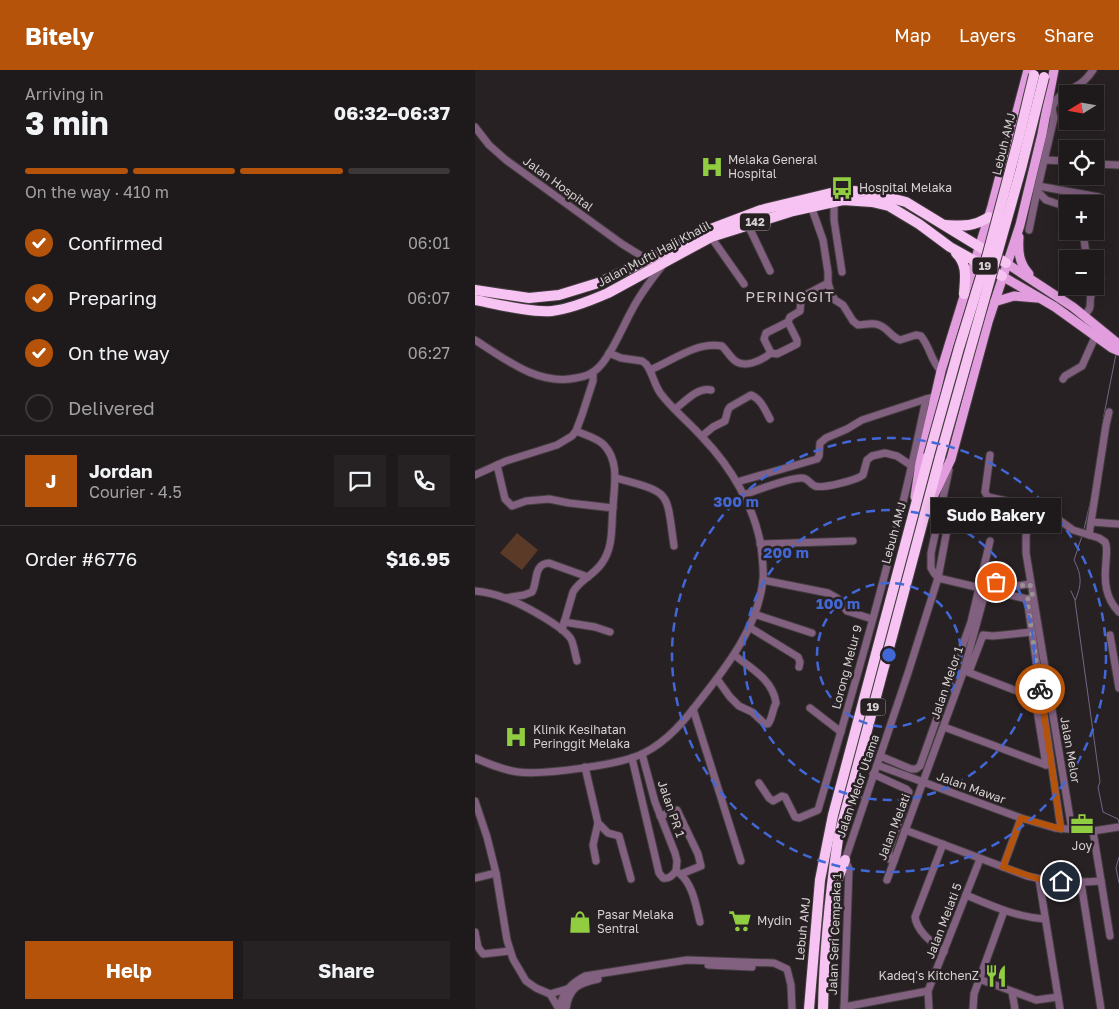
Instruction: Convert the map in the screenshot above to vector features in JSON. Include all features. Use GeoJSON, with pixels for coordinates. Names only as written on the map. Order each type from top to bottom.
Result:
{"type":"FeatureCollection","features":[{"type":"Feature","properties":{"kind":"highway","name":"Lebuh AMJ"},"geometry":{"type":"LineString","coordinates":[[809,1009],[821,880],[831,824],[914,508],[987,257],[1037,72]]}},
{"type":"Feature","properties":{"kind":"highway","name":"Lebuh AMJ"},"geometry":{"type":"LineString","coordinates":[[823,1009],[824,957],[838,839],[923,518],[1016,188],[1037,72]]}},
{"type":"Feature","properties":{"kind":"highway","name":"Jalan Mufti Haji Khalil"},"geometry":{"type":"LineString","coordinates":[[475,290],[529,298],[559,295],[586,287],[648,260],[703,232],[753,212],[786,203],[842,192],[867,192],[906,202],[1007,263]]}},
{"type":"Feature","properties":{"kind":"highway","name":"Jalan Mufti Haji Khalil"},"geometry":{"type":"LineString","coordinates":[[552,311],[596,298],[711,237],[811,206],[834,201],[853,200],[889,206],[919,224],[950,247],[1002,276]]}},
{"type":"Feature","properties":{"kind":"highway"},"geometry":{"type":"LineString","coordinates":[[945,225],[967,226],[989,216]]}},
{"type":"Feature","properties":{"kind":"highway"},"geometry":{"type":"LineString","coordinates":[[950,247],[960,257],[965,266],[964,294]]}},
{"type":"Feature","properties":{"kind":"highway","name":"142"},"geometry":{"type":"LineString","coordinates":[[475,300],[552,311]]}},
{"type":"Feature","properties":{"kind":"highway"},"geometry":{"type":"LineString","coordinates":[[830,897],[845,860]]}},
{"type":"Feature","properties":{"kind":"main road"},"geometry":{"type":"LineString","coordinates":[[1032,279],[1021,265],[1019,257],[1020,225],[1049,108],[1055,70]]}},
{"type":"Feature","properties":{"kind":"main road"},"geometry":{"type":"LineString","coordinates":[[914,508],[915,463],[930,398],[941,371],[979,246],[1037,72]]}},
{"type":"Feature","properties":{"kind":"main road"},"geometry":{"type":"LineString","coordinates":[[992,206],[994,237],[999,244],[1003,244],[1008,240],[1022,214]]}},
{"type":"Feature","properties":{"kind":"main road"},"geometry":{"type":"LineString","coordinates":[[923,518],[951,459],[988,322],[1020,225]]}},
{"type":"Feature","properties":{"kind":"main road","name":"19"},"geometry":{"type":"LineString","coordinates":[[1007,263],[1084,315],[1116,342],[1119,350]]}},
{"type":"Feature","properties":{"kind":"main road","name":"19"},"geometry":{"type":"LineString","coordinates":[[1002,276],[1042,298],[1112,348],[1119,350]]}},
{"type":"Feature","properties":{"kind":"main road"},"geometry":{"type":"LineString","coordinates":[[955,326],[971,289],[978,283],[988,283],[992,286],[993,296],[988,322]]}},
{"type":"Feature","properties":{"kind":"main road"},"geometry":{"type":"LineString","coordinates":[[994,302],[1014,296],[1042,298]]}},
{"type":"Feature","properties":{"kind":"main road","name":"Jalan Mufti Haji Khalil"},"geometry":{"type":"LineString","coordinates":[[475,305],[531,314],[552,311]]}},
{"type":"Feature","properties":{"kind":"street"},"geometry":{"type":"LineString","coordinates":[[1029,230],[1054,118],[1049,108],[1059,96],[1075,87],[1088,77],[1093,70]]}},
{"type":"Feature","properties":{"kind":"street","name":"Jalan Hospital"},"geometry":{"type":"LineString","coordinates":[[475,127],[489,145],[505,160],[648,260]]}},
{"type":"Feature","properties":{"kind":"street"},"geometry":{"type":"LineString","coordinates":[[1045,160],[1059,161]]}},
{"type":"Feature","properties":{"kind":"street"},"geometry":{"type":"LineString","coordinates":[[1104,164],[1118,165]]}},
{"type":"Feature","properties":{"kind":"street"},"geometry":{"type":"LineString","coordinates":[[1037,188],[1080,195]]}},
{"type":"Feature","properties":{"kind":"street"},"geometry":{"type":"LineString","coordinates":[[1037,188],[1046,200],[1059,204]]}},
{"type":"Feature","properties":{"kind":"street"},"geometry":{"type":"LineString","coordinates":[[834,201],[834,220],[842,272]]}},
{"type":"Feature","properties":{"kind":"street"},"geometry":{"type":"LineString","coordinates":[[811,206],[825,253],[828,283],[835,300],[843,305],[853,321],[858,325],[881,325],[896,339],[900,340],[916,335],[921,336],[932,360],[941,371]]}},
{"type":"Feature","properties":{"kind":"street"},"geometry":{"type":"LineString","coordinates":[[747,225],[769,272]]}},
{"type":"Feature","properties":{"kind":"street"},"geometry":{"type":"LineString","coordinates":[[711,237],[744,284]]}},
{"type":"Feature","properties":{"kind":"street"},"geometry":{"type":"LineString","coordinates":[[634,252],[637,265]]}},
{"type":"Feature","properties":{"kind":"street"},"geometry":{"type":"LineString","coordinates":[[475,340],[512,364],[543,377],[566,380],[581,377],[593,372],[609,353],[633,307],[663,264]]}},
{"type":"Feature","properties":{"kind":"street"},"geometry":{"type":"LineString","coordinates":[[771,353],[764,336],[769,331],[787,322],[790,317],[800,311],[801,300],[807,294],[828,283]]}},
{"type":"Feature","properties":{"kind":"street"},"geometry":{"type":"LineString","coordinates":[[1084,315],[1090,310],[1092,295]]}},
{"type":"Feature","properties":{"kind":"street"},"geometry":{"type":"LineString","coordinates":[[650,370],[691,350],[708,347],[722,346],[732,359],[744,364],[757,361],[771,353],[780,353],[797,344],[797,340],[787,322]]}},
{"type":"Feature","properties":{"kind":"street"},"geometry":{"type":"LineString","coordinates":[[1063,379],[1082,366],[1096,335]]}},
{"type":"Feature","properties":{"kind":"street"},"geometry":{"type":"LineString","coordinates":[[475,758],[495,767],[517,772],[543,772],[585,767],[632,758],[642,754],[661,744],[717,679],[734,655],[754,614],[763,580],[760,544],[756,528],[737,482],[728,466],[703,436],[675,410],[660,392],[650,370],[642,361],[621,358],[609,353]]}},
{"type":"Feature","properties":{"kind":"street"},"geometry":{"type":"LineString","coordinates":[[475,475],[497,465],[557,445],[577,431],[593,381],[593,372]]}},
{"type":"Feature","properties":{"kind":"street"},"geometry":{"type":"LineString","coordinates":[[675,410],[699,391],[704,389],[711,390]]}},
{"type":"Feature","properties":{"kind":"street"},"geometry":{"type":"LineString","coordinates":[[703,436],[713,427],[725,421],[730,407],[751,396],[762,405],[770,419]]}},
{"type":"Feature","properties":{"kind":"street"},"geometry":{"type":"LineString","coordinates":[[737,482],[817,459],[820,454],[819,446],[823,440],[862,420],[930,398]]}},
{"type":"Feature","properties":{"kind":"street"},"geometry":{"type":"LineString","coordinates":[[1089,535],[1109,412]]}},
{"type":"Feature","properties":{"kind":"street"},"geometry":{"type":"LineString","coordinates":[[577,431],[603,444],[611,457],[616,478],[612,536],[607,554],[597,570],[575,587],[563,626],[570,638],[577,661]]}},
{"type":"Feature","properties":{"kind":"street"},"geometry":{"type":"LineString","coordinates":[[743,496],[791,480],[803,478],[814,486],[821,487],[855,479],[863,475],[865,463],[869,458],[885,453],[915,463]]}},
{"type":"Feature","properties":{"kind":"street"},"geometry":{"type":"LineString","coordinates":[[990,455],[985,492],[988,497],[1031,506],[1049,512],[1073,530],[1102,539],[1107,545],[1106,586],[1112,604],[1119,612]]}},
{"type":"Feature","properties":{"kind":"street"},"geometry":{"type":"LineString","coordinates":[[951,459],[931,553],[931,568],[939,578],[1030,598]]}},
{"type":"Feature","properties":{"kind":"street","name":"Lorong Melur 9"},"geometry":{"type":"LineString","coordinates":[[759,783],[773,801],[782,796],[785,797],[795,817],[799,818],[818,810],[833,762],[915,463]]}},
{"type":"Feature","properties":{"kind":"street"},"geometry":{"type":"LineString","coordinates":[[497,465],[505,498],[512,506],[526,501],[549,498],[569,503],[613,508]]}},
{"type":"Feature","properties":{"kind":"street"},"geometry":{"type":"LineString","coordinates":[[616,478],[641,484],[662,495],[669,508],[674,546]]}},
{"type":"Feature","properties":{"kind":"street","name":"Jalan Melor"},"geometry":{"type":"LineString","coordinates":[[1031,506],[1025,545],[1030,584],[1032,632],[1057,746],[1072,830]]}},
{"type":"Feature","properties":{"kind":"street"},"geometry":{"type":"LineString","coordinates":[[1091,522],[1119,524]]}},
{"type":"Feature","properties":{"kind":"street"},"geometry":{"type":"LineString","coordinates":[[939,578],[947,530]]}},
{"type":"Feature","properties":{"kind":"street"},"geometry":{"type":"LineString","coordinates":[[760,544],[853,541]]}},
{"type":"Feature","properties":{"kind":"street"},"geometry":{"type":"LineString","coordinates":[[880,756],[897,764],[916,769],[920,766],[953,689],[971,622],[983,588],[982,578],[990,541]]}},
{"type":"Feature","properties":{"kind":"street"},"geometry":{"type":"LineString","coordinates":[[891,549],[902,552]]}},
{"type":"Feature","properties":{"kind":"street"},"geometry":{"type":"LineString","coordinates":[[505,598],[532,592],[537,570],[545,563],[588,577]]}},
{"type":"Feature","properties":{"kind":"street","name":"Jalan Melor Utama"},"geometry":{"type":"LineString","coordinates":[[845,860],[939,578]]}},
{"type":"Feature","properties":{"kind":"street"},"geometry":{"type":"LineString","coordinates":[[982,578],[1017,586],[1030,584]]}},
{"type":"Feature","properties":{"kind":"street"},"geometry":{"type":"LineString","coordinates":[[763,580],[828,593],[837,598],[847,611],[872,619]]}},
{"type":"Feature","properties":{"kind":"street","name":"Jalan Melor 1"},"geometry":{"type":"LineString","coordinates":[[923,783],[944,727],[953,689],[967,671],[983,588]]}},
{"type":"Feature","properties":{"kind":"street"},"geometry":{"type":"LineString","coordinates":[[475,591],[491,593],[505,598],[563,626],[595,627],[610,632]]}},
{"type":"Feature","properties":{"kind":"street","name":"Jalan Melor"},"geometry":{"type":"LineString","coordinates":[[1030,598],[1041,669],[1038,698],[1049,747],[1049,764],[1061,829]]}},
{"type":"Feature","properties":{"kind":"street"},"geometry":{"type":"LineString","coordinates":[[754,614],[812,633]]}},
{"type":"Feature","properties":{"kind":"street"},"geometry":{"type":"LineString","coordinates":[[749,627],[798,657],[799,667]]}},
{"type":"Feature","properties":{"kind":"street"},"geometry":{"type":"LineString","coordinates":[[944,727],[1049,764],[1038,698],[967,671],[983,636],[1032,632]]}},
{"type":"Feature","properties":{"kind":"street"},"geometry":{"type":"LineString","coordinates":[[1110,635],[1119,688]]}},
{"type":"Feature","properties":{"kind":"street"},"geometry":{"type":"LineString","coordinates":[[717,679],[739,706],[752,712],[765,724],[768,724],[773,717],[773,708],[776,703],[775,696],[763,678],[734,655]]}},
{"type":"Feature","properties":{"kind":"street"},"geometry":{"type":"LineString","coordinates":[[810,708],[841,732]]}},
{"type":"Feature","properties":{"kind":"street"},"geometry":{"type":"LineString","coordinates":[[693,709],[741,861]]}},
{"type":"Feature","properties":{"kind":"street"},"geometry":{"type":"LineString","coordinates":[[928,745],[936,748]]}},
{"type":"Feature","properties":{"kind":"street"},"geometry":{"type":"LineString","coordinates":[[1049,747],[1057,746]]}},
{"type":"Feature","properties":{"kind":"street","name":"Jalan PR 1"},"geometry":{"type":"LineString","coordinates":[[642,754],[660,816],[675,853],[678,873],[690,887],[700,922]]}},
{"type":"Feature","properties":{"kind":"street"},"geometry":{"type":"LineString","coordinates":[[632,758],[659,873],[663,878],[666,878],[701,866],[677,810],[660,816]]}},
{"type":"Feature","properties":{"kind":"street"},"geometry":{"type":"LineString","coordinates":[[833,762],[846,766]]}},
{"type":"Feature","properties":{"kind":"street"},"geometry":{"type":"LineString","coordinates":[[891,781],[897,764]]}},
{"type":"Feature","properties":{"kind":"street","name":"Jalan Mawar"},"geometry":{"type":"LineString","coordinates":[[877,765],[1021,818],[1061,829],[1093,831],[1119,827]]}},
{"type":"Feature","properties":{"kind":"street"},"geometry":{"type":"LineString","coordinates":[[585,767],[603,829],[593,845],[596,861]]}},
{"type":"Feature","properties":{"kind":"street"},"geometry":{"type":"LineString","coordinates":[[873,774],[891,781],[909,792],[888,854],[889,858],[894,861]]}},
{"type":"Feature","properties":{"kind":"street","name":"Jalan Melati"},"geometry":{"type":"LineString","coordinates":[[887,880],[923,783]]}},
{"type":"Feature","properties":{"kind":"street"},"geometry":{"type":"LineString","coordinates":[[475,801],[496,873],[509,951],[516,967],[526,981],[550,994],[559,1009]]}},
{"type":"Feature","properties":{"kind":"street"},"geometry":{"type":"LineString","coordinates":[[903,812],[911,816]]}},
{"type":"Feature","properties":{"kind":"street"},"geometry":{"type":"LineString","coordinates":[[1003,867],[1021,818]]}},
{"type":"Feature","properties":{"kind":"street"},"geometry":{"type":"LineString","coordinates":[[603,829],[619,836],[631,878]]}},
{"type":"Feature","properties":{"kind":"street"},"geometry":{"type":"LineString","coordinates":[[905,830],[1039,879],[1081,883],[1101,881]]}},
{"type":"Feature","properties":{"kind":"street"},"geometry":{"type":"LineString","coordinates":[[1093,831],[1110,936]]}},
{"type":"Feature","properties":{"kind":"street"},"geometry":{"type":"LineString","coordinates":[[943,844],[916,913],[916,921],[928,939],[944,952]]}},
{"type":"Feature","properties":{"kind":"street","name":"Jalan Melati 5"},"geometry":{"type":"LineString","coordinates":[[928,990],[980,859]]}},
{"type":"Feature","properties":{"kind":"street","name":"Jalan Seri Cempaka 1"},"geometry":{"type":"LineString","coordinates":[[844,1008],[849,869],[845,860]]}},
{"type":"Feature","properties":{"kind":"street"},"geometry":{"type":"LineString","coordinates":[[475,878],[496,873]]}},
{"type":"Feature","properties":{"kind":"street"},"geometry":{"type":"LineString","coordinates":[[1039,879],[1060,1009]]}},
{"type":"Feature","properties":{"kind":"street"},"geometry":{"type":"LineString","coordinates":[[1081,883],[1101,1009]]}},
{"type":"Feature","properties":{"kind":"street"},"geometry":{"type":"LineString","coordinates":[[965,895],[1004,911],[1024,917],[1045,919]]}},
{"type":"Feature","properties":{"kind":"street"},"geometry":{"type":"LineString","coordinates":[[973,1009],[972,1000],[1004,911]]}},
{"type":"Feature","properties":{"kind":"street"},"geometry":{"type":"LineString","coordinates":[[475,932],[478,947],[483,954],[509,951]]}},
{"type":"Feature","properties":{"kind":"street"},"geometry":{"type":"LineString","coordinates":[[559,1009],[567,989],[585,976],[687,960],[774,964],[787,969],[791,980],[792,1009]]}},
{"type":"Feature","properties":{"kind":"street"},"geometry":{"type":"LineString","coordinates":[[566,1009],[570,994],[574,988],[588,981],[623,974],[688,964],[787,969]]}},
{"type":"Feature","properties":{"kind":"street"},"geometry":{"type":"LineString","coordinates":[[979,979],[1036,1000],[1058,997]]}},
{"type":"Feature","properties":{"kind":"street"},"geometry":{"type":"LineString","coordinates":[[550,994],[567,989]]}},
{"type":"Feature","properties":{"kind":"street"},"geometry":{"type":"LineString","coordinates":[[844,1008],[928,990],[929,1009]]}},
{"type":"Feature","properties":{"kind":"street"},"geometry":{"type":"LineString","coordinates":[[1012,992],[1015,1009]]}},
{"type":"Feature","properties":{"kind":"shaded area"},"geometry":{"type":"Polygon","coordinates":[[[517,533],[538,550],[522,570],[500,553],[517,533]]]}},
{"type":"Feature","properties":{"kind":"waterway"},"geometry":{"type":"LineString","coordinates":[[1103,420],[1116,354]]}},
{"type":"Feature","properties":{"kind":"waterway"},"geometry":{"type":"LineString","coordinates":[[1084,529],[1092,495]]}},
{"type":"Feature","properties":{"kind":"waterway"},"geometry":{"type":"LineString","coordinates":[[1082,536],[1074,560],[1079,571],[1080,580],[1075,601],[1100,782],[1098,787],[1103,812],[1118,819],[1119,823]]}},
{"type":"Feature","properties":{"kind":"waterway"},"geometry":{"type":"LineString","coordinates":[[1071,591],[1075,600]]}},
{"type":"Feature","properties":{"kind":"waterway"},"geometry":{"type":"LineString","coordinates":[[1119,857],[1116,868],[1119,883]]}},
{"type":"Feature","properties":{"kind":"way so far"},"geometry":{"type":"LineString","coordinates":[[996,582],[1010,586],[1030,584],[1033,598],[1027,599],[1040,689]]}},
{"type":"Feature","properties":{"kind":"place","name":"Melaka General Hospital"},"geometry":{"type":"Point","coordinates":[712,167]}},
{"type":"Feature","properties":{"kind":"place","name":"Hospital Melaka"},"geometry":{"type":"Point","coordinates":[842,188]}},
{"type":"Feature","properties":{"kind":"place","name":"Sudo Bakery"},"geometry":{"type":"Point","coordinates":[996,582]}},
{"type":"Feature","properties":{"kind":"place","name":"Klinik Kesihatan Peringgit Melaka"},"geometry":{"type":"Point","coordinates":[516,737]}},
{"type":"Feature","properties":{"kind":"place","name":"Joy"},"geometry":{"type":"Point","coordinates":[1082,824]}},
{"type":"Feature","properties":{"kind":"place","name":"Mydin"},"geometry":{"type":"Point","coordinates":[740,921]}},
{"type":"Feature","properties":{"kind":"place","name":"Pasar Melaka Sentral"},"geometry":{"type":"Point","coordinates":[580,922]}},
{"type":"Feature","properties":{"kind":"place","name":"Kadeq's KitchenZ"},"geometry":{"type":"Point","coordinates":[996,976]}},
{"type":"Feature","properties":{"kind":"district","name":"PERINGGIT"},"geometry":{"type":"Point","coordinates":[790,297]}},
{"type":"Feature","properties":{"kind":"route"},"geometry":{"type":"LineString","coordinates":[[1040,689],[1061,829],[1021,818],[1003,867],[1039,879],[1061,881]]}}]}
